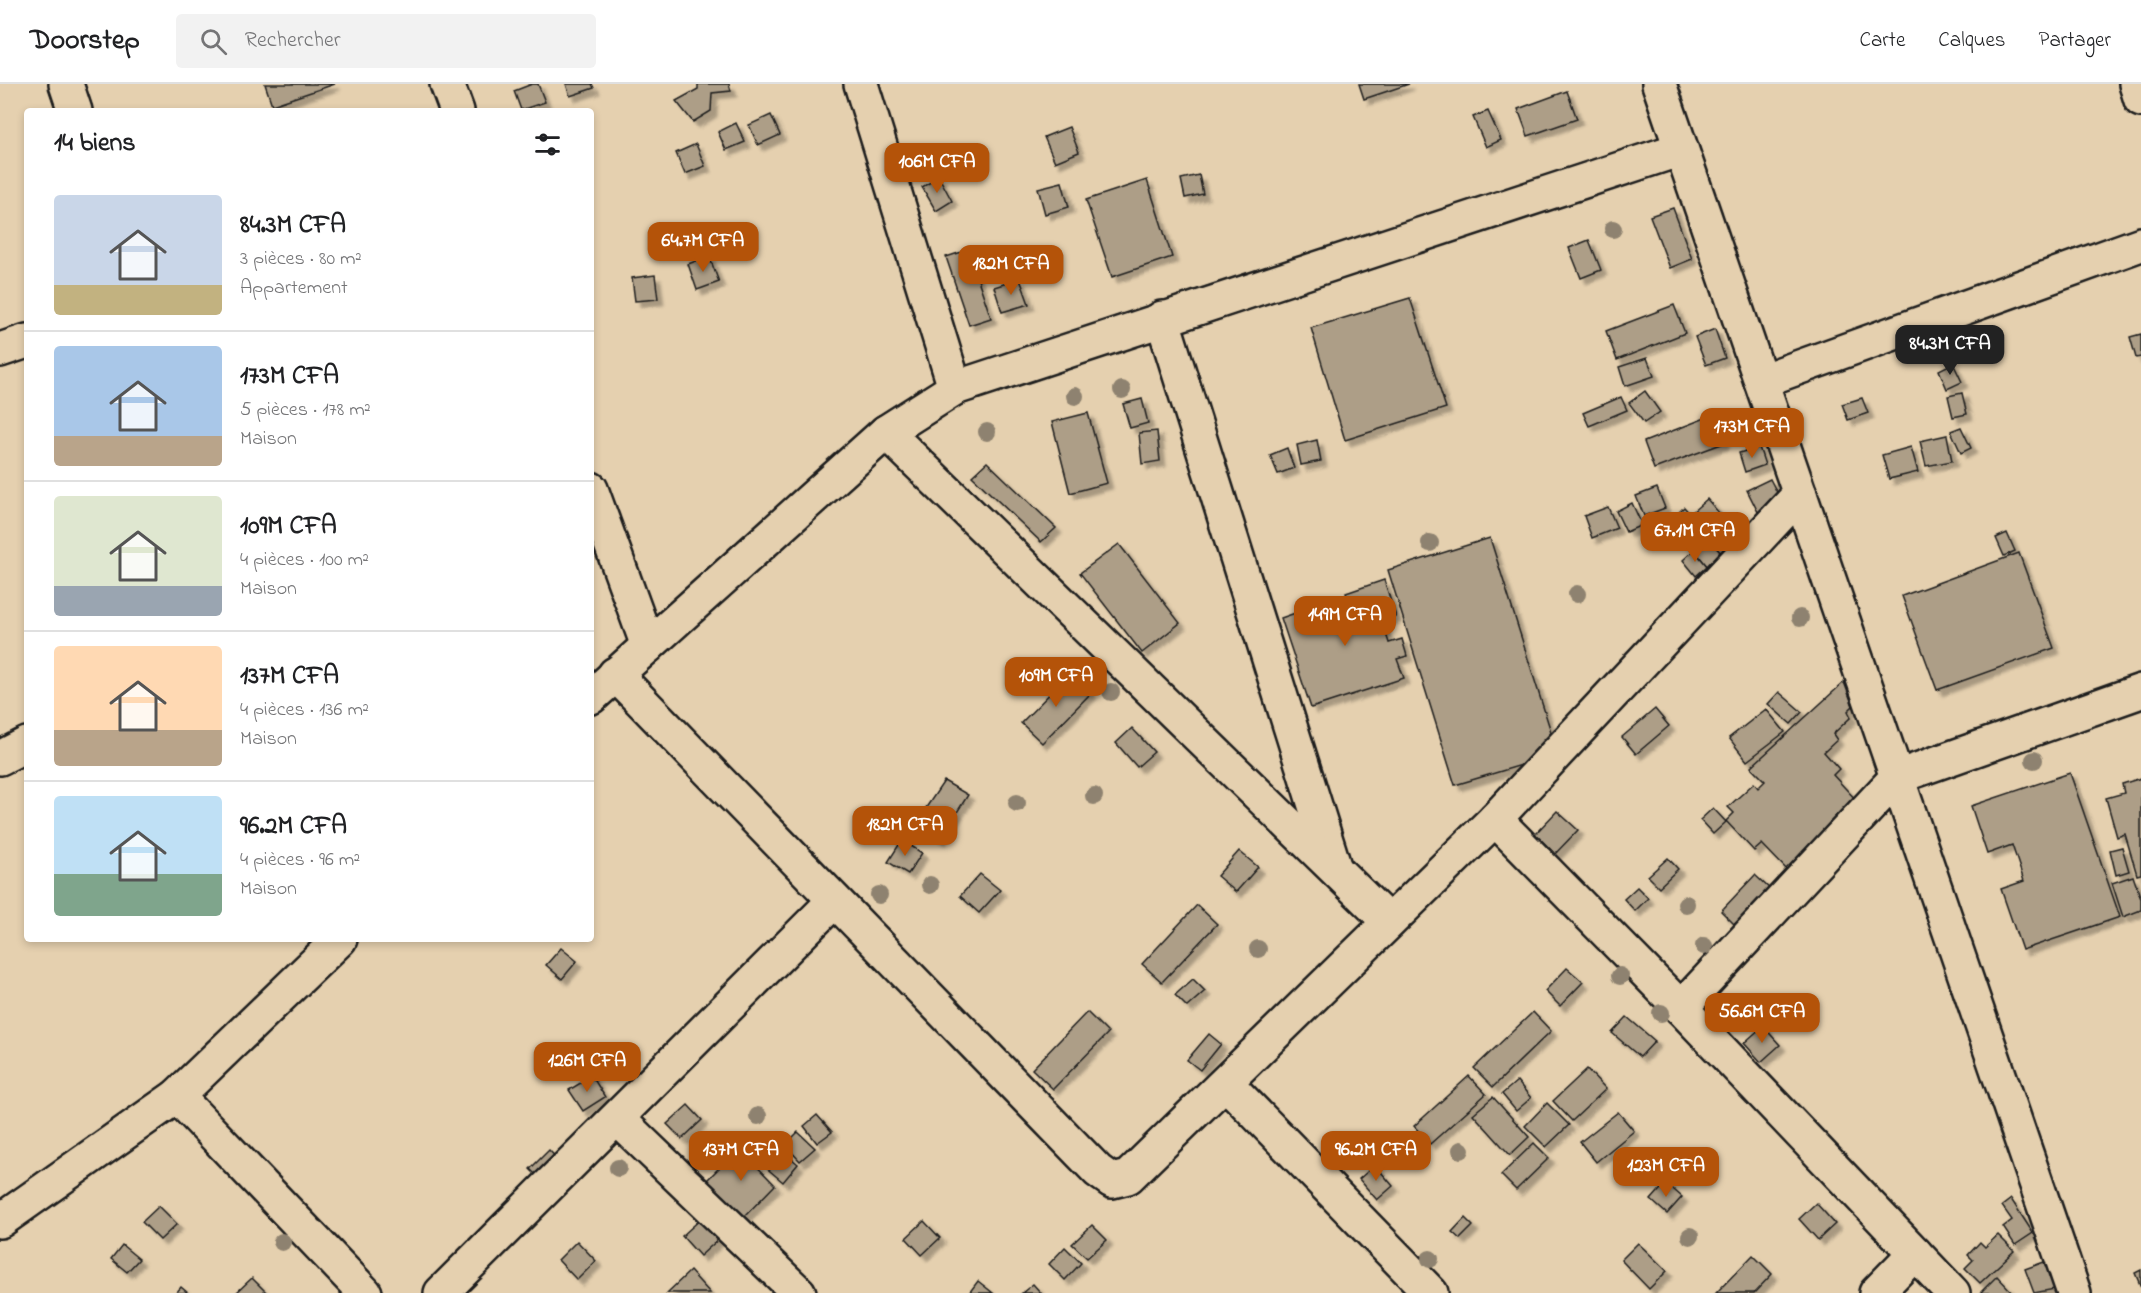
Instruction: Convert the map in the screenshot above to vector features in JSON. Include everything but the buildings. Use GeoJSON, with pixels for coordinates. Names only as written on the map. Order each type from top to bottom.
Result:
{"type":"FeatureCollection","features":[{"type":"Feature","properties":{"kind":"street"},"geometry":{"type":"LineString","coordinates":[[66,84],[74,108]]}},
{"type":"Feature","properties":{"kind":"street"},"geometry":{"type":"LineString","coordinates":[[447,84],[456,108]]}},
{"type":"Feature","properties":{"kind":"street"},"geometry":{"type":"LineString","coordinates":[[861,84],[955,388]]}},
{"type":"Feature","properties":{"kind":"street"},"geometry":{"type":"LineString","coordinates":[[1659,84],[2074,1293]]}},
{"type":"Feature","properties":{"kind":"street"},"geometry":{"type":"LineString","coordinates":[[2136,84],[2141,100]]}},
{"type":"Feature","properties":{"kind":"street"},"geometry":{"type":"LineString","coordinates":[[594,694],[886,432],[955,388],[1681,149]]}},
{"type":"Feature","properties":{"kind":"street"},"geometry":{"type":"LineString","coordinates":[[1761,381],[2141,244]]}},
{"type":"Feature","properties":{"kind":"street"},"geometry":{"type":"LineString","coordinates":[[1162,318],[1335,869]]}},
{"type":"Feature","properties":{"kind":"street"},"geometry":{"type":"LineString","coordinates":[[0,350],[24,342]]}},
{"type":"Feature","properties":{"kind":"street"},"geometry":{"type":"LineString","coordinates":[[886,432],[1389,922]]}},
{"type":"Feature","properties":{"kind":"street"},"geometry":{"type":"LineString","coordinates":[[615,674],[1098,1172],[1112,1181],[1128,1177],[1495,819],[1800,495]]}},
{"type":"Feature","properties":{"kind":"street"},"geometry":{"type":"LineString","coordinates":[[594,507],[600,543],[648,646]]}},
{"type":"Feature","properties":{"kind":"street"},"geometry":{"type":"LineString","coordinates":[[1681,1008],[1897,777],[2141,691]]}},
{"type":"Feature","properties":{"kind":"street"},"geometry":{"type":"LineString","coordinates":[[0,758],[24,746]]}},
{"type":"Feature","properties":{"kind":"street"},"geometry":{"type":"LineString","coordinates":[[1495,819],[1681,1008],[1953,1293]]}},
{"type":"Feature","properties":{"kind":"street"},"geometry":{"type":"LineString","coordinates":[[441,1293],[834,902]]}},
{"type":"Feature","properties":{"kind":"street"},"geometry":{"type":"LineString","coordinates":[[0,1221],[177,1096],[337,942]]}},
{"type":"Feature","properties":{"kind":"street"},"geometry":{"type":"LineString","coordinates":[[1226,1083],[1419,1289]]}},
{"type":"Feature","properties":{"kind":"street"},"geometry":{"type":"LineString","coordinates":[[177,1096],[365,1293]]}},
{"type":"Feature","properties":{"kind":"street"},"geometry":{"type":"LineString","coordinates":[[618,1119],[799,1293]]}},
{"type":"Feature","properties":{"kind":"street"},"geometry":{"type":"LineString","coordinates":[[1876,1293],[1915,1253]]}}]}
